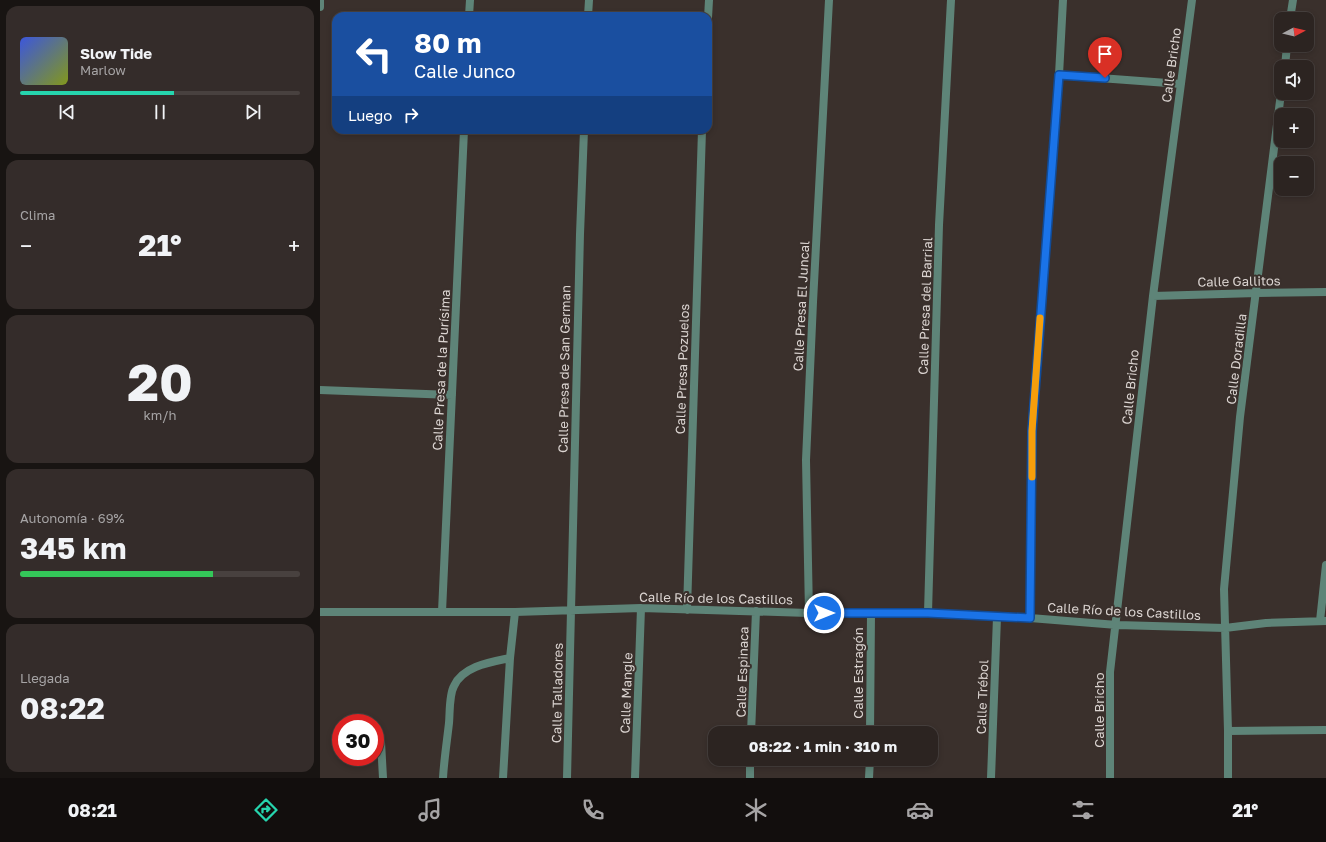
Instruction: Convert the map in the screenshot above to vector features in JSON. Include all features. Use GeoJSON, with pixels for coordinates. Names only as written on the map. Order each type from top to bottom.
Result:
{"type":"FeatureCollection","features":[{"type":"Feature","properties":{"kind":"street"},"geometry":{"type":"LineString","coordinates":[[320,0],[320,7]]}},
{"type":"Feature","properties":{"kind":"street"},"geometry":{"type":"LineString","coordinates":[[469,12],[470,0]]}},
{"type":"Feature","properties":{"kind":"street"},"geometry":{"type":"LineString","coordinates":[[588,12],[589,0]]}},
{"type":"Feature","properties":{"kind":"street"},"geometry":{"type":"LineString","coordinates":[[708,12],[709,0]]}},
{"type":"Feature","properties":{"kind":"street","name":"Calle Presa El Juncal"},"geometry":{"type":"LineString","coordinates":[[809,612],[806,460],[829,0]]}},
{"type":"Feature","properties":{"kind":"street","name":"Calle Presa del Barrial"},"geometry":{"type":"LineString","coordinates":[[928,613],[939,225],[951,0]]}},
{"type":"Feature","properties":{"kind":"street"},"geometry":{"type":"LineString","coordinates":[[1030,618],[1032,431],[1059,75],[1063,0]]}},
{"type":"Feature","properties":{"kind":"street","name":"Calle Bricho"},"geometry":{"type":"LineString","coordinates":[[1110,778],[1110,672],[1117,625],[1153,296],[1192,0]]}},
{"type":"Feature","properties":{"kind":"street"},"geometry":{"type":"LineString","coordinates":[[1291,12],[1293,0]]}},
{"type":"Feature","properties":{"kind":"street"},"geometry":{"type":"LineString","coordinates":[[1059,75],[1181,84]]}},
{"type":"Feature","properties":{"kind":"street","name":"Calle Doradilla"},"geometry":{"type":"LineString","coordinates":[[1228,778],[1224,581],[1240,417],[1280,100]]}},
{"type":"Feature","properties":{"kind":"street","name":"Calle Presa de la Purísima"},"geometry":{"type":"LineString","coordinates":[[442,612],[464,134]]}},
{"type":"Feature","properties":{"kind":"street","name":"Calle Presa de San German"},"geometry":{"type":"LineString","coordinates":[[571,609],[584,134]]}},
{"type":"Feature","properties":{"kind":"street","name":"Calle Presa Pozuelos"},"geometry":{"type":"LineString","coordinates":[[687,610],[702,134]]}},
{"type":"Feature","properties":{"kind":"street","name":"Calle Gallitos"},"geometry":{"type":"LineString","coordinates":[[1153,296],[1257,292],[1326,292]]}},
{"type":"Feature","properties":{"kind":"street"},"geometry":{"type":"LineString","coordinates":[[320,390],[452,396]]}},
{"type":"Feature","properties":{"kind":"street"},"geometry":{"type":"LineString","coordinates":[[1323,621],[1326,565]]}},
{"type":"Feature","properties":{"kind":"street","name":"Calle Río de los Castillos"},"geometry":{"type":"LineString","coordinates":[[320,612],[515,612],[571,609],[641,608],[928,613],[1030,618],[1117,625],[1224,628],[1266,623],[1323,621]]}},
{"type":"Feature","properties":{"kind":"street","name":"Calle Mangle"},"geometry":{"type":"LineString","coordinates":[[635,778],[641,608]]}},
{"type":"Feature","properties":{"kind":"street","name":"Calle Talladores"},"geometry":{"type":"LineString","coordinates":[[567,778],[571,609]]}},
{"type":"Feature","properties":{"kind":"street","name":"Calle Espinaca"},"geometry":{"type":"LineString","coordinates":[[752,726],[756,611]]}},
{"type":"Feature","properties":{"kind":"street"},"geometry":{"type":"LineString","coordinates":[[503,778],[510,658],[515,612]]}},
{"type":"Feature","properties":{"kind":"street","name":"Calle Estragón"},"geometry":{"type":"LineString","coordinates":[[870,726],[871,613]]}},
{"type":"Feature","properties":{"kind":"street","name":"Calle Trébol"},"geometry":{"type":"LineString","coordinates":[[991,778],[997,617]]}},
{"type":"Feature","properties":{"kind":"street"},"geometry":{"type":"LineString","coordinates":[[443,778],[451,700],[454,686],[461,677],[472,669],[488,662],[510,658]]}},
{"type":"Feature","properties":{"kind":"street"},"geometry":{"type":"LineString","coordinates":[[1228,731],[1326,730]]}},
{"type":"Feature","properties":{"kind":"street"},"geometry":{"type":"LineString","coordinates":[[382,766],[383,778]]}},
{"type":"Feature","properties":{"kind":"street"},"geometry":{"type":"LineString","coordinates":[[750,766],[750,778]]}},
{"type":"Feature","properties":{"kind":"street"},"geometry":{"type":"LineString","coordinates":[[869,778],[870,766]]}},
{"type":"Feature","properties":{"kind":"slow traffic"},"geometry":{"type":"LineString","coordinates":[[1032,477],[1032,431],[1040,318]]}},
{"type":"Feature","properties":{"kind":"route"},"geometry":{"type":"LineString","coordinates":[[824,613],[928,613],[1030,618],[1032,431],[1059,75],[1105,78]]}}]}
